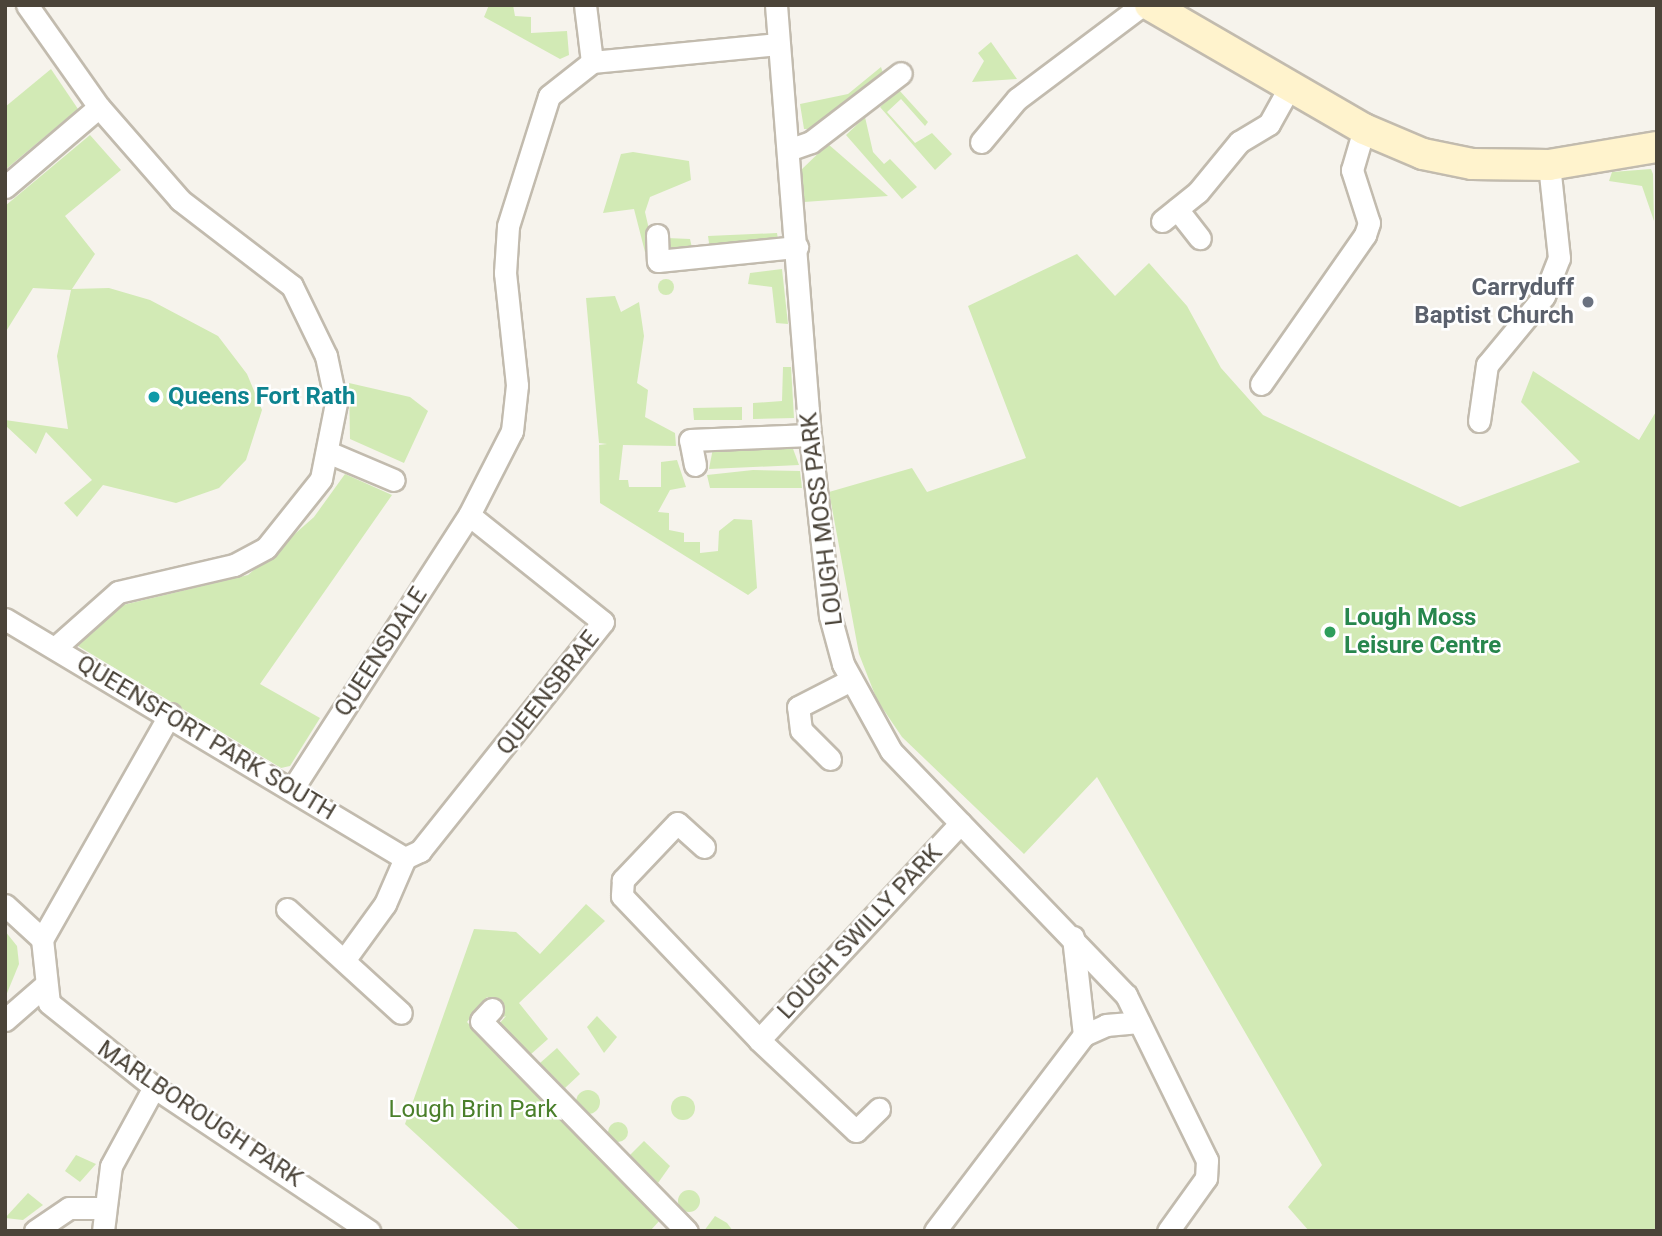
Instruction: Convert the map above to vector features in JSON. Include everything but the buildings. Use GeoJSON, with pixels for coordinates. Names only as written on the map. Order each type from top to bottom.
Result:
{"type":"FeatureCollection","features":[{"type":"Feature","properties":{"kind":"main road"},"geometry":{"type":"LineString","coordinates":[[1154,7],[1289,88],[1364,129],[1460,162],[1549,165],[1657,147]]}},
{"type":"Feature","properties":{"kind":"street"},"geometry":{"type":"LineString","coordinates":[[27,5],[99,107],[180,200],[292,286],[326,356],[336,403],[330,453],[304,508],[253,558],[118,592],[56,647]]}},
{"type":"Feature","properties":{"kind":"street"},"geometry":{"type":"LineString","coordinates":[[585,5],[592,62],[778,44]]}},
{"type":"Feature","properties":{"kind":"street","name":"LOUGH MOSS PARK"},"geometry":{"type":"LineString","coordinates":[[776,5],[810,435],[831,616],[849,681],[891,751],[1072,935],[1126,995],[1207,1160],[1206,1178],[1168,1231]]}},
{"type":"Feature","properties":{"kind":"street"},"geometry":{"type":"LineString","coordinates":[[981,142],[1017,99],[1154,7]]}},
{"type":"Feature","properties":{"kind":"street","name":"QUEENSDALE"},"geometry":{"type":"LineString","coordinates":[[293,788],[469,515],[502,454],[517,410],[505,273],[508,226],[550,96],[592,62]]}},
{"type":"Feature","properties":{"kind":"street"},"geometry":{"type":"LineString","coordinates":[[788,150],[811,142],[901,73]]}},
{"type":"Feature","properties":{"kind":"street"},"geometry":{"type":"LineString","coordinates":[[1200,238],[1170,215],[1224,156],[1269,124],[1289,88]]}},
{"type":"Feature","properties":{"kind":"street"},"geometry":{"type":"LineString","coordinates":[[5,187],[99,107]]}},
{"type":"Feature","properties":{"kind":"street"},"geometry":{"type":"LineString","coordinates":[[1261,384],[1365,235],[1369,223],[1352,170],[1364,129]]}},
{"type":"Feature","properties":{"kind":"street"},"geometry":{"type":"LineString","coordinates":[[1479,421],[1488,365],[1544,296],[1559,258],[1549,165]]}},
{"type":"Feature","properties":{"kind":"street"},"geometry":{"type":"LineString","coordinates":[[657,235],[658,261],[797,247]]}},
{"type":"Feature","properties":{"kind":"street"},"geometry":{"type":"LineString","coordinates":[[695,464],[690,440],[810,435]]}},
{"type":"Feature","properties":{"kind":"street"},"geometry":{"type":"LineString","coordinates":[[330,453],[394,480]]}},
{"type":"Feature","properties":{"kind":"street","name":"QUEENSBRAE"},"geometry":{"type":"LineString","coordinates":[[405,858],[420,851],[603,622],[469,515]]}},
{"type":"Feature","properties":{"kind":"street","name":"QUEENSFORT PARK SOUTH"},"geometry":{"type":"LineString","coordinates":[[5,619],[170,714],[405,858]]}},
{"type":"Feature","properties":{"kind":"street"},"geometry":{"type":"LineString","coordinates":[[830,759],[801,730],[798,708],[849,681]]}},
{"type":"Feature","properties":{"kind":"street"},"geometry":{"type":"LineString","coordinates":[[5,1020],[44,986],[42,939],[170,714]]}},
{"type":"Feature","properties":{"kind":"street","name":"LOUGH SWILLY PARK"},"geometry":{"type":"LineString","coordinates":[[704,846],[677,823],[623,880],[622,896],[759,1040],[856,1131],[879,1109]]}},
{"type":"Feature","properties":{"kind":"street","name":"LOUGH SWILLY PARK"},"geometry":{"type":"LineString","coordinates":[[759,1040],[961,823]]}},
{"type":"Feature","properties":{"kind":"street"},"geometry":{"type":"LineString","coordinates":[[345,959],[385,904],[405,858]]}},
{"type":"Feature","properties":{"kind":"street"},"geometry":{"type":"LineString","coordinates":[[5,905],[42,939]]}},
{"type":"Feature","properties":{"kind":"street"},"geometry":{"type":"LineString","coordinates":[[287,909],[345,959],[401,1013]]}},
{"type":"Feature","properties":{"kind":"street"},"geometry":{"type":"LineString","coordinates":[[1072,935],[1080,955],[1084,1035]]}},
{"type":"Feature","properties":{"kind":"street","name":"MARLBOROUGH PARK"},"geometry":{"type":"LineString","coordinates":[[44,986],[64,1019],[154,1087],[369,1231]]}},
{"type":"Feature","properties":{"kind":"street"},"geometry":{"type":"LineString","coordinates":[[492,1009],[481,1021],[687,1231]]}},
{"type":"Feature","properties":{"kind":"street"},"geometry":{"type":"LineString","coordinates":[[935,1231],[1084,1035],[1106,1025],[1139,1022]]}},
{"type":"Feature","properties":{"kind":"street"},"geometry":{"type":"LineString","coordinates":[[103,1231],[101,1208],[114,1159],[154,1087]]}},
{"type":"Feature","properties":{"kind":"street"},"geometry":{"type":"LineString","coordinates":[[35,1231],[69,1208],[101,1208]]}},
{"type":"Feature","properties":{"kind":"green space"},"geometry":{"type":"Polygon","coordinates":[[[489,5],[513,5],[515,16],[531,17],[531,33],[567,31],[569,55],[560,59],[484,17],[489,5]]]}},
{"type":"Feature","properties":{"kind":"green space"},"geometry":{"type":"Polygon","coordinates":[[[991,42],[1017,79],[972,82],[984,61],[978,53],[991,42]]]}},
{"type":"Feature","properties":{"kind":"green space"},"geometry":{"type":"Polygon","coordinates":[[[881,67],[884,76],[816,129],[804,129],[800,104],[848,94],[881,67]]]}},
{"type":"Feature","properties":{"kind":"green space"},"geometry":{"type":"Polygon","coordinates":[[[51,69],[78,109],[5,170],[5,107],[51,69]]]}},
{"type":"Feature","properties":{"kind":"green space"},"geometry":{"type":"Polygon","coordinates":[[[899,90],[928,122],[925,126],[901,99],[887,112],[915,143],[932,133],[952,154],[935,170],[880,107],[899,90]]]}},
{"type":"Feature","properties":{"kind":"green space"},"geometry":{"type":"Polygon","coordinates":[[[865,117],[873,152],[884,164],[890,159],[917,187],[902,199],[846,135],[865,117]]]}},
{"type":"Feature","properties":{"kind":"green space"},"geometry":{"type":"Polygon","coordinates":[[[90,135],[121,170],[65,216],[95,254],[72,289],[109,288],[150,300],[218,336],[247,374],[262,410],[246,460],[219,488],[176,503],[103,485],[77,517],[64,503],[92,480],[46,432],[36,454],[5,425],[5,420],[68,429],[57,356],[71,290],[33,288],[5,333],[5,206],[90,135]]]}},
{"type":"Feature","properties":{"kind":"green space"},"geometry":{"type":"Polygon","coordinates":[[[828,144],[888,196],[804,202],[801,170],[828,144]]]}},
{"type":"Feature","properties":{"kind":"green space"},"geometry":{"type":"Polygon","coordinates":[[[633,152],[689,161],[691,180],[650,197],[645,212],[654,251],[645,252],[634,209],[603,213],[621,154],[633,152]]]}},
{"type":"Feature","properties":{"kind":"green space"},"geometry":{"type":"Polygon","coordinates":[[[1651,169],[1654,221],[1642,186],[1609,181],[1612,172],[1651,169]]]}},
{"type":"Feature","properties":{"kind":"green space"},"geometry":{"type":"Polygon","coordinates":[[[777,233],[778,239],[710,250],[708,236],[777,233]]]}},
{"type":"Feature","properties":{"kind":"green space"},"geometry":{"type":"Polygon","coordinates":[[[667,238],[690,239],[693,252],[669,253],[667,238]]]}},
{"type":"Feature","properties":{"kind":"green space","name":"Lough Moss Leisure Centre"},"geometry":{"type":"Polygon","coordinates":[[[1077,254],[1115,296],[1149,263],[1187,306],[1221,368],[1263,415],[1460,507],[1580,462],[1521,402],[1533,371],[1639,440],[1657,410],[1657,1231],[1309,1231],[1288,1207],[1322,1165],[1097,777],[1024,854],[902,737],[877,700],[859,654],[829,492],[912,468],[927,492],[1026,458],[968,306],[1077,254]]]}},
{"type":"Feature","properties":{"kind":"green space"},"geometry":{"type":"Polygon","coordinates":[[[782,269],[788,324],[776,323],[772,287],[748,284],[750,273],[782,269]]]}},
{"type":"Feature","properties":{"kind":"green space"},"geometry":{"type":"Polygon","coordinates":[[[663,279],[669,279],[674,287],[672,293],[663,295],[658,290],[658,284],[663,279]]]}},
{"type":"Feature","properties":{"kind":"green space"},"geometry":{"type":"Polygon","coordinates":[[[615,296],[621,312],[639,302],[644,336],[637,383],[648,390],[645,417],[675,433],[676,446],[623,445],[619,480],[628,480],[629,487],[661,487],[661,462],[677,460],[686,487],[670,490],[658,512],[669,513],[669,530],[684,533],[684,542],[700,542],[700,553],[718,551],[719,531],[734,519],[752,520],[757,588],[748,595],[600,503],[599,445],[607,444],[599,443],[586,298],[615,296]]]}},
{"type":"Feature","properties":{"kind":"green space"},"geometry":{"type":"Polygon","coordinates":[[[783,367],[791,367],[794,418],[753,419],[753,403],[782,401],[783,367]]]}},
{"type":"Feature","properties":{"kind":"green space"},"geometry":{"type":"Polygon","coordinates":[[[349,383],[410,397],[428,411],[404,463],[350,439],[349,383]]]}},
{"type":"Feature","properties":{"kind":"green space"},"geometry":{"type":"Polygon","coordinates":[[[742,407],[742,420],[694,420],[693,408],[742,407]]]}},
{"type":"Feature","properties":{"kind":"green space"},"geometry":{"type":"Polygon","coordinates":[[[792,446],[799,465],[709,469],[713,448],[792,446]]]}},
{"type":"Feature","properties":{"kind":"green space"},"geometry":{"type":"Polygon","coordinates":[[[753,470],[800,471],[802,488],[710,488],[707,475],[753,470]]]}},
{"type":"Feature","properties":{"kind":"green space"},"geometry":{"type":"Polygon","coordinates":[[[345,474],[392,495],[260,684],[320,718],[290,766],[281,768],[78,646],[76,639],[123,605],[248,575],[314,517],[345,474]]]}},
{"type":"Feature","properties":{"kind":"green space","name":"Lough Brin Park"},"geometry":{"type":"Polygon","coordinates":[[[586,904],[605,921],[519,1003],[548,1039],[530,1055],[499,1024],[506,1016],[501,1018],[501,1008],[487,997],[467,1022],[662,1218],[650,1231],[521,1231],[405,1124],[474,929],[516,932],[540,954],[586,904]]]}},
{"type":"Feature","properties":{"kind":"green space"},"geometry":{"type":"Polygon","coordinates":[[[5,931],[17,946],[19,964],[5,998],[5,931]]]}},
{"type":"Feature","properties":{"kind":"green space"},"geometry":{"type":"Polygon","coordinates":[[[597,1016],[617,1037],[604,1053],[587,1027],[597,1016]]]}},
{"type":"Feature","properties":{"kind":"green space"},"geometry":{"type":"Polygon","coordinates":[[[557,1048],[580,1074],[565,1088],[540,1063],[557,1048]]]}},
{"type":"Feature","properties":{"kind":"green space"},"geometry":{"type":"Polygon","coordinates":[[[588,1090],[597,1093],[600,1102],[597,1111],[588,1114],[579,1111],[576,1102],[579,1093],[588,1090]]]}},
{"type":"Feature","properties":{"kind":"green space"},"geometry":{"type":"Polygon","coordinates":[[[683,1096],[694,1103],[695,1108],[688,1119],[683,1120],[672,1113],[671,1108],[678,1097],[683,1096]]]}},
{"type":"Feature","properties":{"kind":"green space"},"geometry":{"type":"Polygon","coordinates":[[[614,1122],[622,1122],[628,1132],[622,1142],[614,1142],[608,1136],[608,1128],[614,1122]]]}},
{"type":"Feature","properties":{"kind":"green space"},"geometry":{"type":"Polygon","coordinates":[[[644,1141],[670,1166],[658,1183],[630,1155],[644,1141]]]}},
{"type":"Feature","properties":{"kind":"green space"},"geometry":{"type":"Polygon","coordinates":[[[76,1155],[96,1164],[80,1182],[65,1171],[76,1155]]]}},
{"type":"Feature","properties":{"kind":"green space"},"geometry":{"type":"Polygon","coordinates":[[[689,1190],[697,1193],[700,1201],[697,1209],[689,1212],[681,1209],[678,1201],[681,1193],[689,1190]]]}},
{"type":"Feature","properties":{"kind":"green space"},"geometry":{"type":"Polygon","coordinates":[[[28,1193],[43,1205],[23,1220],[5,1218],[28,1193]]]}},
{"type":"Feature","properties":{"kind":"green space"},"geometry":{"type":"Polygon","coordinates":[[[715,1216],[727,1223],[733,1231],[704,1231],[715,1216]]]}},
{"type":"Feature","properties":{"kind":"place","name":"Carryduff Baptist Church"},"geometry":{"type":"Point","coordinates":[1588,302]}},
{"type":"Feature","properties":{"kind":"place","name":"Queens Fort Rath"},"geometry":{"type":"Point","coordinates":[154,397]}},
{"type":"Feature","properties":{"kind":"place","name":"Lough Moss Leisure Centre"},"geometry":{"type":"Point","coordinates":[1330,632]}}]}
